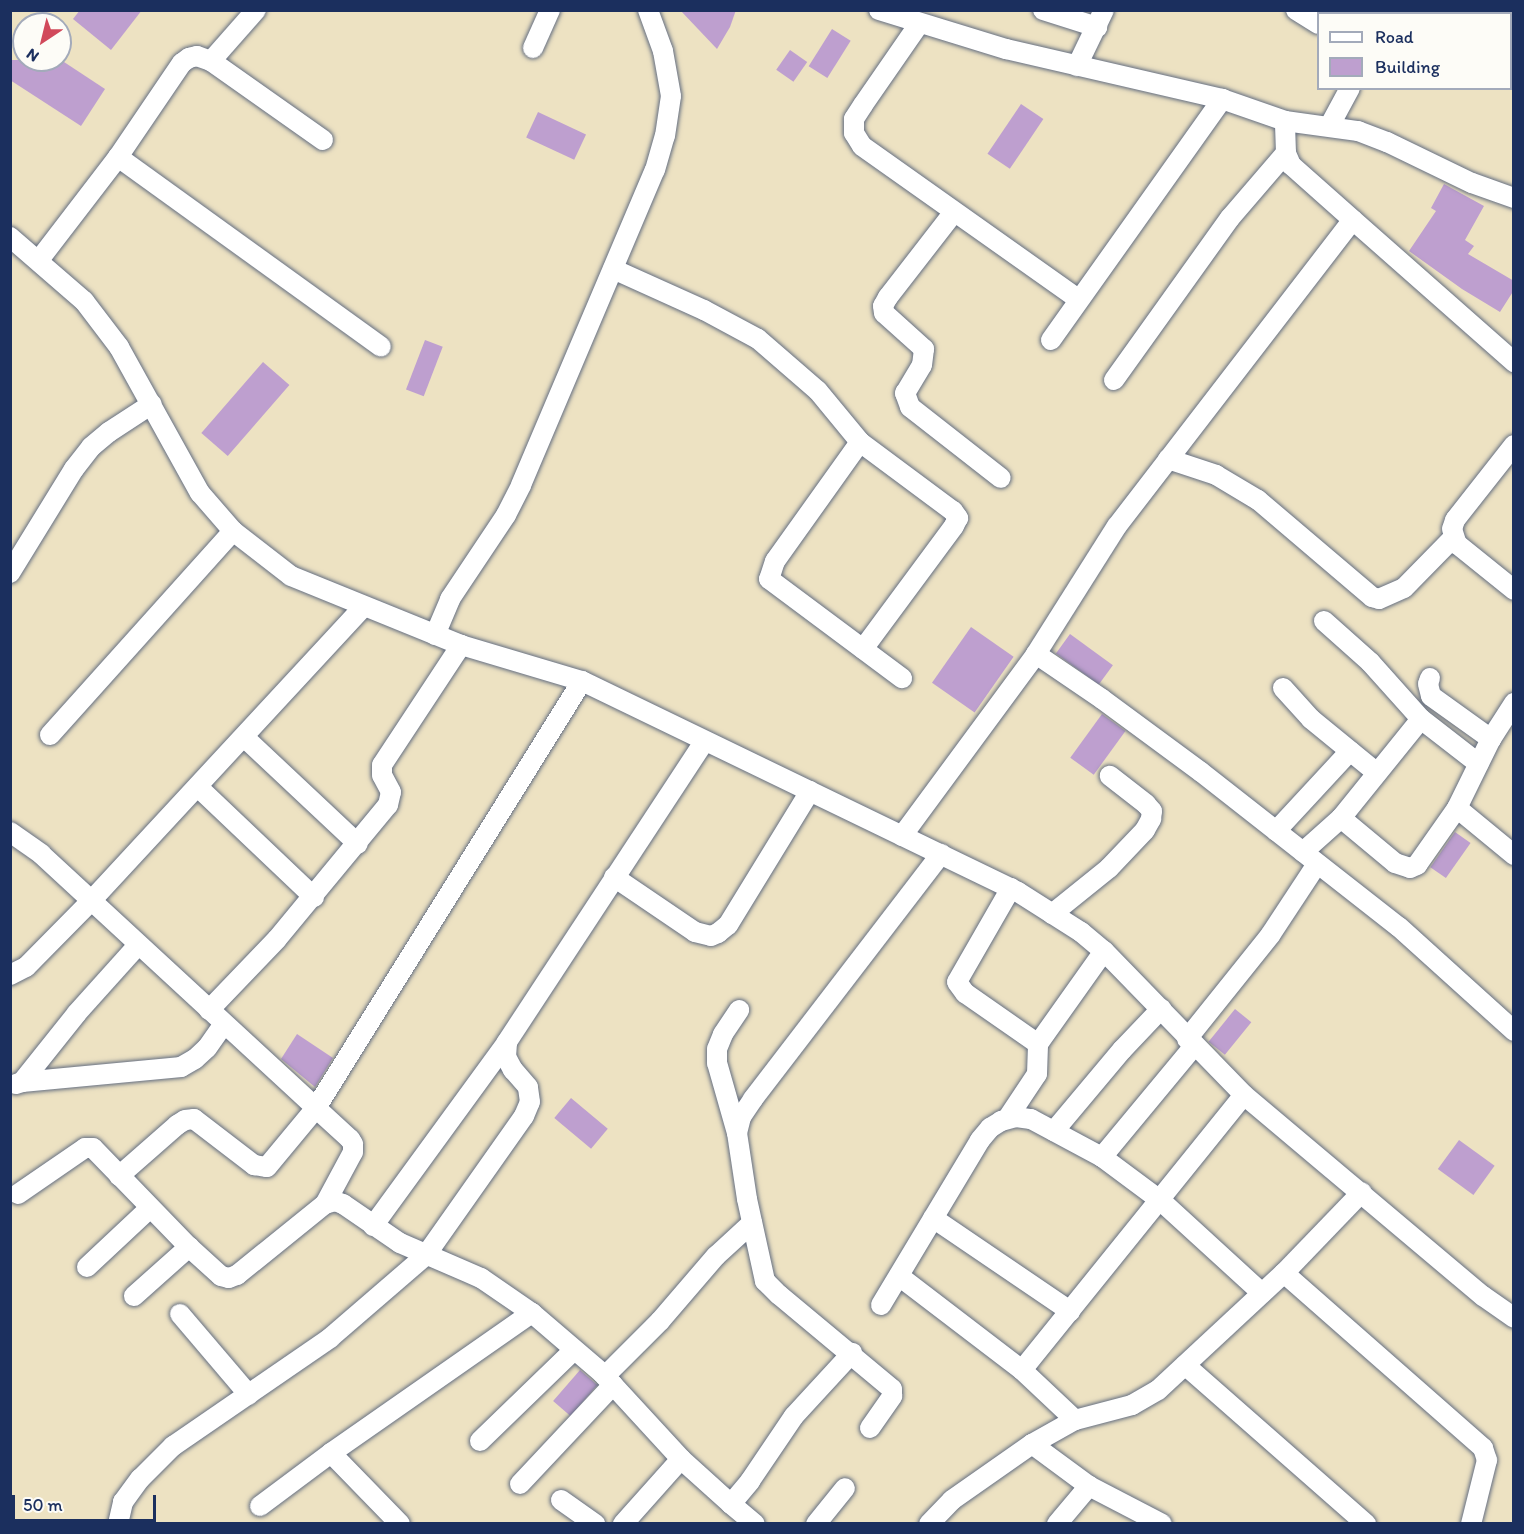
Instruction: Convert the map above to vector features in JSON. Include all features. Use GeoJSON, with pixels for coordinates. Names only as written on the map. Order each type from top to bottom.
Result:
{"type":"FeatureCollection","features":[{"type":"Feature","properties":{"kind":"street"},"geometry":{"type":"LineString","coordinates":[[211,61],[256,10]]}},
{"type":"Feature","properties":{"kind":"street"},"geometry":{"type":"LineString","coordinates":[[533,48],[550,10]]}},
{"type":"Feature","properties":{"kind":"street"},"geometry":{"type":"LineString","coordinates":[[435,635],[450,599],[491,540],[516,495],[655,170],[665,136],[671,96],[663,51],[648,10]]}},
{"type":"Feature","properties":{"kind":"street"},"geometry":{"type":"LineString","coordinates":[[879,10],[919,24],[1077,66],[1222,99],[1285,121],[1330,125],[1387,142],[1472,183],[1514,198]]}},
{"type":"Feature","properties":{"kind":"street"},"geometry":{"type":"LineString","coordinates":[[1043,10],[1100,19],[1077,66]]}},
{"type":"Feature","properties":{"kind":"street"},"geometry":{"type":"LineString","coordinates":[[1296,10],[1317,23]]}},
{"type":"Feature","properties":{"kind":"street"},"geometry":{"type":"LineString","coordinates":[[919,24],[854,119],[854,133],[862,147],[1078,299]]}},
{"type":"Feature","properties":{"kind":"street"},"geometry":{"type":"LineString","coordinates":[[39,260],[118,157],[182,63],[197,56],[211,61],[322,140]]}},
{"type":"Feature","properties":{"kind":"street"},"geometry":{"type":"LineString","coordinates":[[1330,125],[1349,90]]}},
{"type":"Feature","properties":{"kind":"street"},"geometry":{"type":"LineString","coordinates":[[1052,340],[1078,299],[1222,99]]}},
{"type":"Feature","properties":{"kind":"street"},"geometry":{"type":"LineString","coordinates":[[1285,121],[1286,153],[1291,165],[1514,362]]}},
{"type":"Feature","properties":{"kind":"street"},"geometry":{"type":"LineString","coordinates":[[1114,380],[1230,218],[1286,153]]}},
{"type":"Feature","properties":{"kind":"street"},"geometry":{"type":"LineString","coordinates":[[118,157],[381,347]]}},
{"type":"Feature","properties":{"kind":"street"},"geometry":{"type":"LineString","coordinates":[[954,212],[888,297],[883,306],[884,313],[924,350],[922,365],[905,393],[910,407],[1001,478]]}},
{"type":"Feature","properties":{"kind":"street"},"geometry":{"type":"LineString","coordinates":[[902,836],[1036,654],[1117,526],[1353,220]]}},
{"type":"Feature","properties":{"kind":"street"},"geometry":{"type":"LineString","coordinates":[[10,237],[84,301],[119,347],[152,404],[178,458],[200,493],[233,531],[291,576],[460,645],[582,681],[704,742],[1011,888],[1081,932],[1104,951],[1244,1095],[1483,1296],[1514,1318]]}},
{"type":"Feature","properties":{"kind":"street"},"geometry":{"type":"LineString","coordinates":[[613,269],[704,310],[758,339],[819,391],[860,442],[953,511],[958,518],[862,649]]}},
{"type":"Feature","properties":{"kind":"street"},"geometry":{"type":"LineString","coordinates":[[10,573],[74,469],[91,447],[109,432],[152,404]]}},
{"type":"Feature","properties":{"kind":"street"},"geometry":{"type":"LineString","coordinates":[[860,442],[775,561],[769,579],[902,678]]}},
{"type":"Feature","properties":{"kind":"street"},"geometry":{"type":"LineString","coordinates":[[1168,459],[1216,475],[1258,500],[1372,597],[1379,599],[1404,588],[1453,538],[1455,520],[1514,446]]}},
{"type":"Feature","properties":{"kind":"street"},"geometry":{"type":"LineString","coordinates":[[50,735],[233,531]]}},
{"type":"Feature","properties":{"kind":"street"},"geometry":{"type":"LineString","coordinates":[[1453,538],[1514,590]]}},
{"type":"Feature","properties":{"kind":"street"},"geometry":{"type":"LineString","coordinates":[[10,975],[26,967],[91,902],[363,607]]}},
{"type":"Feature","properties":{"kind":"street"},"geometry":{"type":"LineString","coordinates":[[1323,621],[1370,662],[1420,720],[1479,764]]}},
{"type":"Feature","properties":{"kind":"street"},"geometry":{"type":"LineString","coordinates":[[209,1010],[314,897],[392,798],[388,784],[382,775],[382,765],[460,645]]}},
{"type":"Feature","properties":{"kind":"street"},"geometry":{"type":"LineString","coordinates":[[1036,654],[1111,705],[1399,927],[1514,1031]]}},
{"type":"Feature","properties":{"kind":"street"},"geometry":{"type":"LineString","coordinates":[[1430,678],[1428,684],[1431,696],[1491,739]]}},
{"type":"Feature","properties":{"kind":"street"},"geometry":{"type":"LineString","coordinates":[[119,1176],[177,1125],[185,1120],[194,1119],[254,1165],[267,1167],[316,1108],[582,681]]}},
{"type":"Feature","properties":{"kind":"street"},"geometry":{"type":"LineString","coordinates":[[1283,688],[1311,719],[1377,773]]}},
{"type":"Feature","properties":{"kind":"street"},"geometry":{"type":"LineString","coordinates":[[1341,818],[1395,863],[1410,868],[1425,857],[1456,808],[1491,739],[1514,703]]}},
{"type":"Feature","properties":{"kind":"street"},"geometry":{"type":"LineString","coordinates":[[1102,1157],[1271,933],[1310,858],[1420,720]]}},
{"type":"Feature","properties":{"kind":"street"},"geometry":{"type":"LineString","coordinates":[[244,737],[358,844]]}},
{"type":"Feature","properties":{"kind":"street"},"geometry":{"type":"LineString","coordinates":[[373,1226],[507,1042],[704,742]]}},
{"type":"Feature","properties":{"kind":"street"},"geometry":{"type":"LineString","coordinates":[[1276,831],[1350,751]]}},
{"type":"Feature","properties":{"kind":"street"},"geometry":{"type":"LineString","coordinates":[[1052,914],[1109,868],[1145,830],[1151,819],[1152,811],[1146,804],[1110,776]]}},
{"type":"Feature","properties":{"kind":"street"},"geometry":{"type":"LineString","coordinates":[[198,787],[314,897]]}},
{"type":"Feature","properties":{"kind":"street"},"geometry":{"type":"LineString","coordinates":[[615,877],[695,932],[711,936],[718,933],[728,924],[810,791]]}},
{"type":"Feature","properties":{"kind":"street"},"geometry":{"type":"LineString","coordinates":[[1456,808],[1514,855]]}},
{"type":"Feature","properties":{"kind":"street"},"geometry":{"type":"LineString","coordinates":[[10,832],[41,854],[350,1138],[353,1152],[325,1204]]}},
{"type":"Feature","properties":{"kind":"street"},"geometry":{"type":"LineString","coordinates":[[737,1133],[741,1117],[753,1099],[941,854]]}},
{"type":"Feature","properties":{"kind":"street"},"geometry":{"type":"LineString","coordinates":[[1011,888],[957,982],[965,993],[1038,1044]]}},
{"type":"Feature","properties":{"kind":"street"},"geometry":{"type":"LineString","coordinates":[[16,1084],[138,945]]}},
{"type":"Feature","properties":{"kind":"street"},"geometry":{"type":"LineString","coordinates":[[1007,1119],[1037,1074],[1038,1044],[1104,951]]}},
{"type":"Feature","properties":{"kind":"street"},"geometry":{"type":"LineString","coordinates":[[1054,1131],[1122,1050],[1161,1009]]}},
{"type":"Feature","properties":{"kind":"street"},"geometry":{"type":"LineString","coordinates":[[739,1010],[723,1034],[717,1049],[717,1063],[737,1133],[752,1223],[765,1281],[892,1389],[892,1396],[870,1428]]}},
{"type":"Feature","properties":{"kind":"street"},"geometry":{"type":"LineString","coordinates":[[16,1084],[181,1067],[195,1059],[207,1048],[224,1024]]}},
{"type":"Feature","properties":{"kind":"street"},"geometry":{"type":"LineString","coordinates":[[118,1524],[123,1502],[140,1479],[173,1446],[330,1338],[426,1255],[525,1116],[531,1102],[528,1087],[513,1070],[506,1057],[507,1042]]}},
{"type":"Feature","properties":{"kind":"street"},"geometry":{"type":"LineString","coordinates":[[1022,1370],[1244,1095]]}},
{"type":"Feature","properties":{"kind":"street"},"geometry":{"type":"LineString","coordinates":[[881,1305],[980,1140],[990,1128],[1007,1119],[1031,1119],[1102,1157],[1160,1200],[1262,1293]]}},
{"type":"Feature","properties":{"kind":"street"},"geometry":{"type":"LineString","coordinates":[[18,1194],[86,1148],[98,1152],[149,1209],[221,1276],[229,1278],[237,1275],[325,1204],[334,1201],[343,1204],[373,1226],[426,1255],[481,1278],[532,1313],[609,1381],[681,1459],[755,1524]]}},
{"type":"Feature","properties":{"kind":"street"},"geometry":{"type":"LineString","coordinates":[[929,1524],[952,1500],[1032,1444],[1075,1420],[1132,1405],[1158,1390],[1284,1273],[1362,1192]]}},
{"type":"Feature","properties":{"kind":"street"},"geometry":{"type":"LineString","coordinates":[[87,1267],[149,1209]]}},
{"type":"Feature","properties":{"kind":"street"},"geometry":{"type":"LineString","coordinates":[[933,1218],[1070,1311]]}},
{"type":"Feature","properties":{"kind":"street"},"geometry":{"type":"LineString","coordinates":[[520,1484],[716,1256],[752,1223]]}},
{"type":"Feature","properties":{"kind":"street"},"geometry":{"type":"LineString","coordinates":[[134,1296],[189,1247]]}},
{"type":"Feature","properties":{"kind":"street"},"geometry":{"type":"LineString","coordinates":[[1284,1273],[1483,1448],[1487,1460],[1471,1524]]}},
{"type":"Feature","properties":{"kind":"street"},"geometry":{"type":"LineString","coordinates":[[898,1276],[1022,1370],[1075,1420]]}},
{"type":"Feature","properties":{"kind":"street"},"geometry":{"type":"LineString","coordinates":[[260,1506],[532,1313]]}},
{"type":"Feature","properties":{"kind":"street"},"geometry":{"type":"LineString","coordinates":[[180,1314],[249,1395]]}},
{"type":"Feature","properties":{"kind":"street"},"geometry":{"type":"LineString","coordinates":[[480,1442],[574,1350]]}},
{"type":"Feature","properties":{"kind":"street"},"geometry":{"type":"LineString","coordinates":[[731,1504],[750,1481],[794,1416],[852,1353]]}},
{"type":"Feature","properties":{"kind":"street"},"geometry":{"type":"LineString","coordinates":[[1185,1365],[1366,1524]]}},
{"type":"Feature","properties":{"kind":"street"},"geometry":{"type":"LineString","coordinates":[[1032,1444],[1089,1486],[1141,1519],[1162,1524]]}},
{"type":"Feature","properties":{"kind":"street"},"geometry":{"type":"LineString","coordinates":[[331,1454],[393,1522]]}},
{"type":"Feature","properties":{"kind":"street"},"geometry":{"type":"LineString","coordinates":[[623,1524],[681,1459]]}},
{"type":"Feature","properties":{"kind":"street"},"geometry":{"type":"LineString","coordinates":[[1058,1524],[1089,1486]]}},
{"type":"Feature","properties":{"kind":"street"},"geometry":{"type":"LineString","coordinates":[[816,1524],[845,1488]]}},
{"type":"Feature","properties":{"kind":"street"},"geometry":{"type":"LineString","coordinates":[[561,1500],[595,1524]]}},
{"type":"Feature","properties":{"kind":"building"},"geometry":{"type":"Polygon","coordinates":[[[80,10],[142,10],[111,50],[73,19],[80,10]]]}},
{"type":"Feature","properties":{"kind":"building"},"geometry":{"type":"Polygon","coordinates":[[[680,10],[736,10],[730,27],[717,49],[680,10]]]}},
{"type":"Feature","properties":{"kind":"building"},"geometry":{"type":"Polygon","coordinates":[[[832,29],[851,41],[827,78],[809,66],[832,29]]]}},
{"type":"Feature","properties":{"kind":"building"},"geometry":{"type":"Polygon","coordinates":[[[790,50],[807,62],[793,82],[776,70],[790,50]]]}},
{"type":"Feature","properties":{"kind":"building"},"geometry":{"type":"Polygon","coordinates":[[[10,60],[12,60],[12,72],[72,72],[72,67],[105,89],[81,126],[10,80],[10,60]]]}},
{"type":"Feature","properties":{"kind":"building"},"geometry":{"type":"Polygon","coordinates":[[[1021,104],[1043,119],[1010,169],[987,154],[1021,104]]]}},
{"type":"Feature","properties":{"kind":"building"},"geometry":{"type":"Polygon","coordinates":[[[538,112],[586,134],[574,160],[526,137],[538,112]]]}},
{"type":"Feature","properties":{"kind":"building"},"geometry":{"type":"Polygon","coordinates":[[[1444,184],[1484,206],[1465,240],[1474,246],[1468,254],[1514,281],[1514,290],[1500,312],[1462,289],[1409,251],[1436,211],[1431,208],[1444,184]]]}},
{"type":"Feature","properties":{"kind":"building"},"geometry":{"type":"Polygon","coordinates":[[[425,340],[443,347],[424,396],[406,389],[425,340]]]}},
{"type":"Feature","properties":{"kind":"building"},"geometry":{"type":"Polygon","coordinates":[[[263,362],[289,385],[228,456],[201,433],[263,362]]]}},
{"type":"Feature","properties":{"kind":"building"},"geometry":{"type":"Polygon","coordinates":[[[971,627],[1014,657],[975,713],[932,683],[971,627]]]}},
{"type":"Feature","properties":{"kind":"building"},"geometry":{"type":"Polygon","coordinates":[[[1070,634],[1113,665],[1099,685],[1056,653],[1070,634]]]}},
{"type":"Feature","properties":{"kind":"building"},"geometry":{"type":"Polygon","coordinates":[[[1102,714],[1125,731],[1094,775],[1070,758],[1102,714]]]}},
{"type":"Feature","properties":{"kind":"building"},"geometry":{"type":"Polygon","coordinates":[[[1455,832],[1471,843],[1446,878],[1430,867],[1455,832]]]}},
{"type":"Feature","properties":{"kind":"building"},"geometry":{"type":"Polygon","coordinates":[[[1235,1009],[1251,1022],[1225,1055],[1209,1042],[1235,1009]]]}},
{"type":"Feature","properties":{"kind":"building"},"geometry":{"type":"Polygon","coordinates":[[[297,1034],[333,1058],[315,1087],[281,1059],[297,1034]]]}},
{"type":"Feature","properties":{"kind":"building"},"geometry":{"type":"Polygon","coordinates":[[[571,1098],[608,1129],[591,1149],[554,1118],[571,1098]]]}},
{"type":"Feature","properties":{"kind":"building"},"geometry":{"type":"Polygon","coordinates":[[[1459,1140],[1495,1166],[1473,1195],[1438,1169],[1459,1140]]]}},
{"type":"Feature","properties":{"kind":"building"},"geometry":{"type":"Polygon","coordinates":[[[580,1370],[597,1385],[570,1416],[553,1401],[580,1370]]]}}]}
